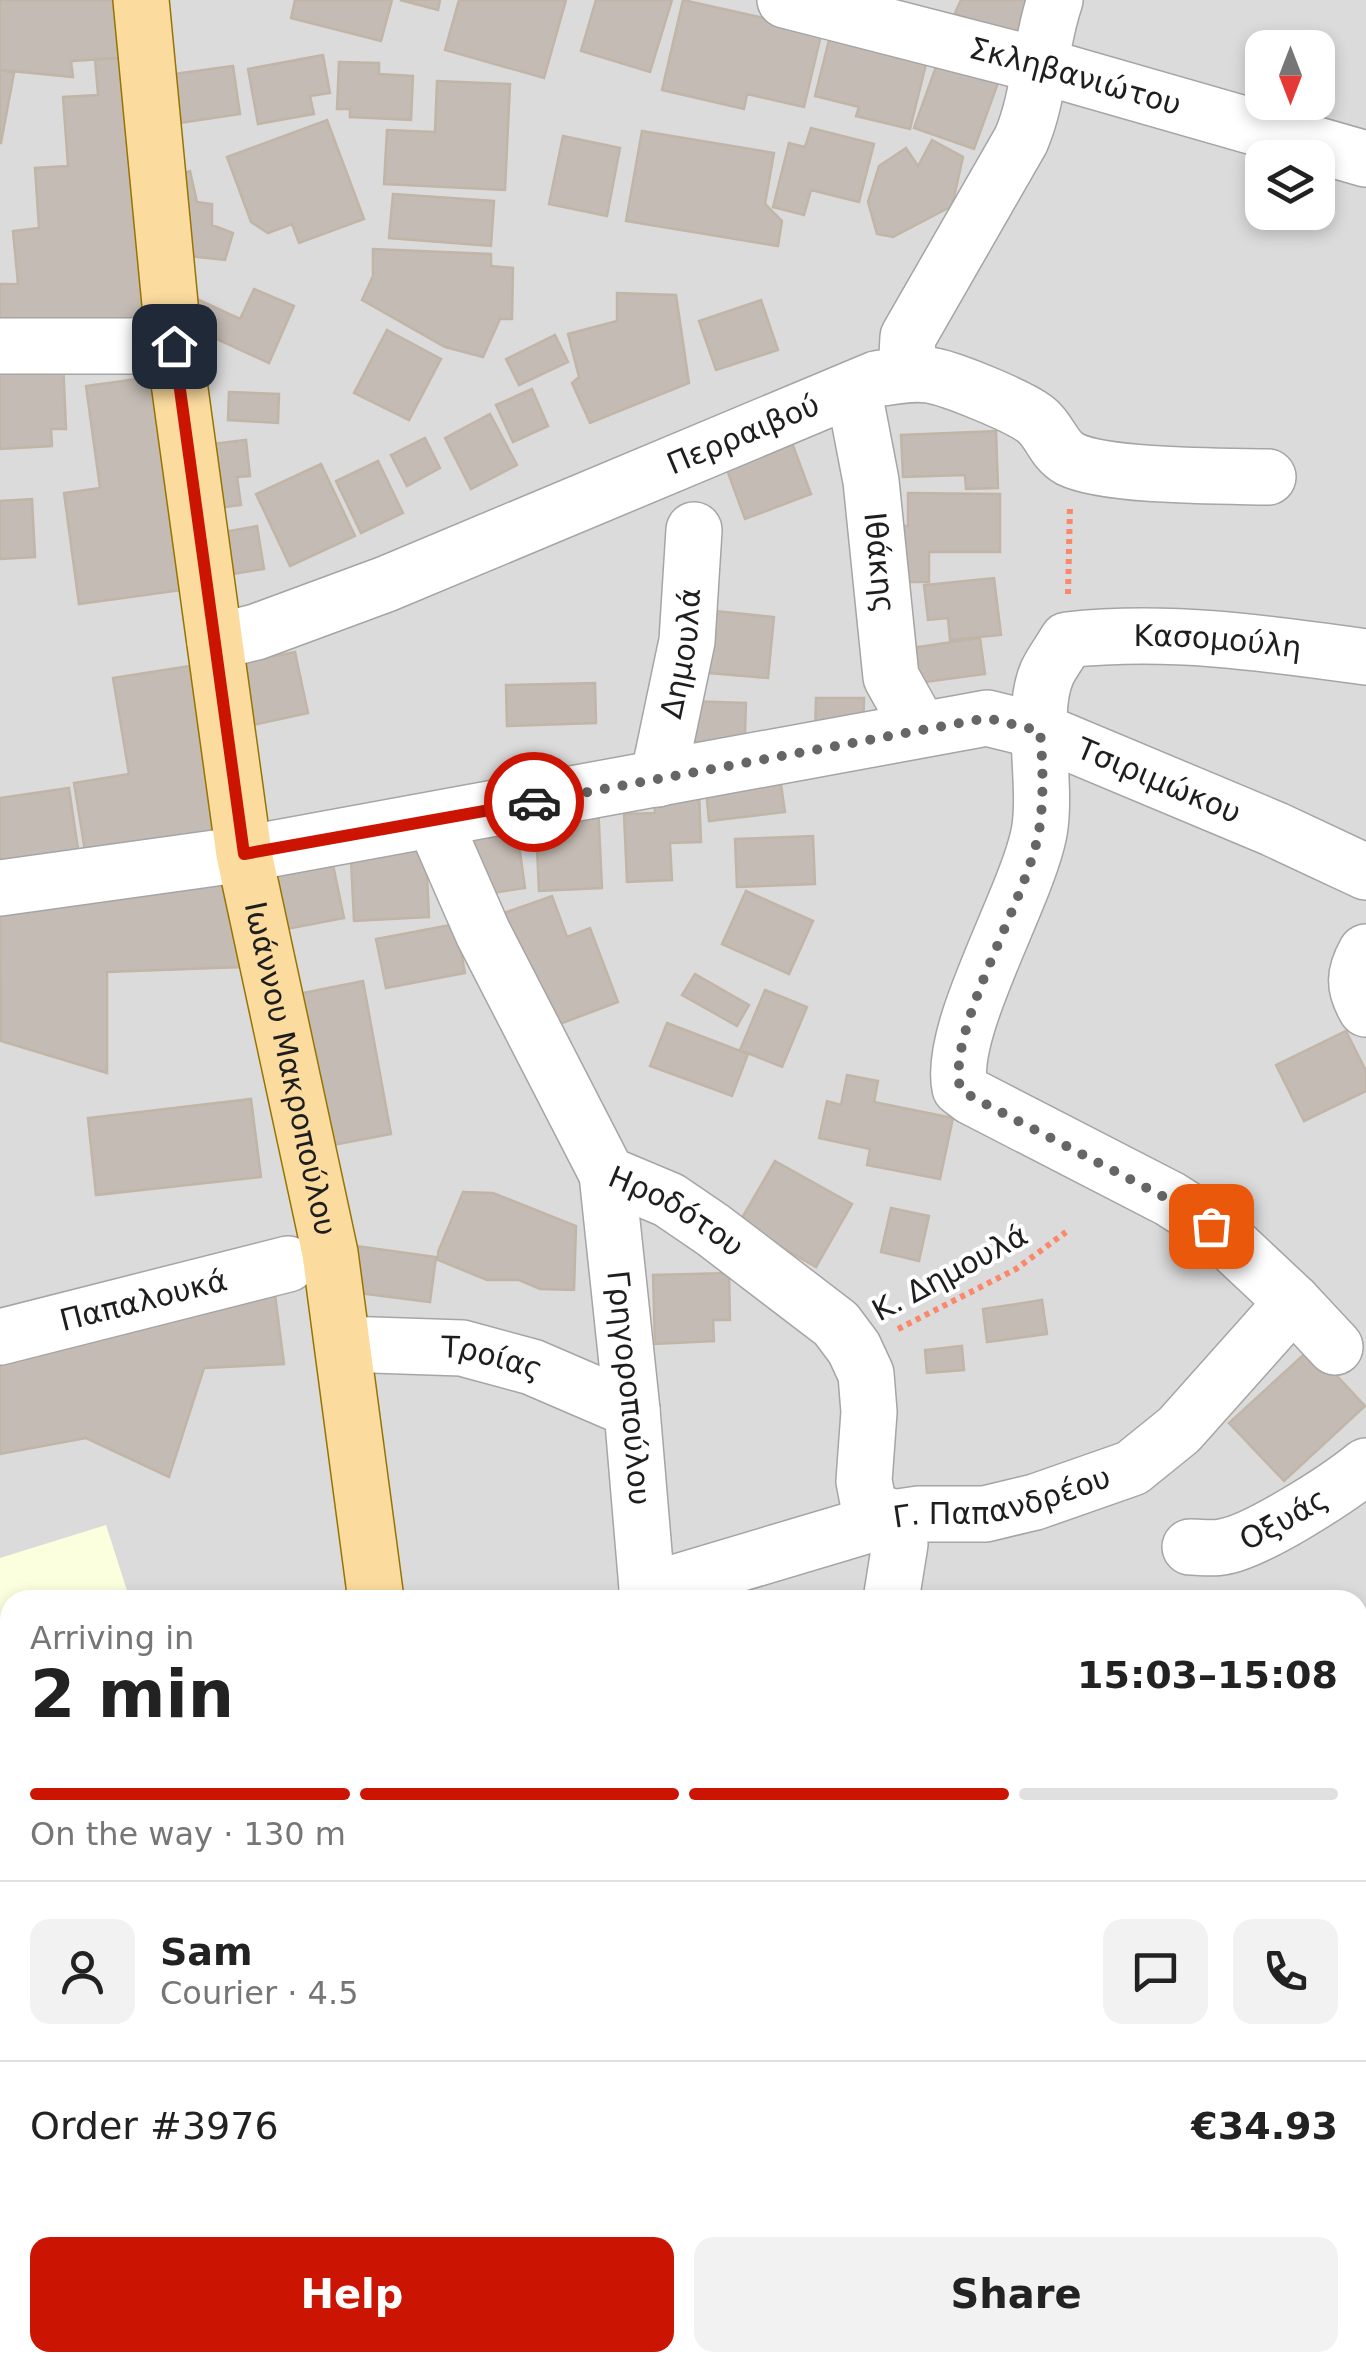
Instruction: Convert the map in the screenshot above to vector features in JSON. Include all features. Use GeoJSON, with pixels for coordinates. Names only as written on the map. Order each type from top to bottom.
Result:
{"type":"FeatureCollection","features":[{"type":"Feature","properties":{"kind":"main road","name":"Ιωάννου Μακροπούλου"},"geometry":{"type":"LineString","coordinates":[[140,0],[174,346],[244,854],[330,1253],[375,1590]]}},
{"type":"Feature","properties":{"kind":"street","name":"Σκληβανιώτου"},"geometry":{"type":"LineString","coordinates":[[784,0],[1038,65],[1366,159]]}},
{"type":"Feature","properties":{"kind":"street"},"geometry":{"type":"LineString","coordinates":[[906,374],[908,337],[1030,118],[1038,65],[1055,0]]}},
{"type":"Feature","properties":{"kind":"street"},"geometry":{"type":"LineString","coordinates":[[0,346],[174,346]]}},
{"type":"Feature","properties":{"kind":"street","name":"Περραιβού"},"geometry":{"type":"LineString","coordinates":[[215,642],[256,632],[386,584],[876,378],[935,376],[1015,408],[1035,418],[1070,459]]}},
{"type":"Feature","properties":{"kind":"street","name":"Ιθάκης"},"geometry":{"type":"LineString","coordinates":[[850,391],[856,403],[871,482],[891,677],[920,729]]}},
{"type":"Feature","properties":{"kind":"street"},"geometry":{"type":"LineString","coordinates":[[1070,459],[1108,468],[1268,477]]}},
{"type":"Feature","properties":{"kind":"street","name":"Δημουλά"},"geometry":{"type":"LineString","coordinates":[[658,779],[687,641],[694,530]]}},
{"type":"Feature","properties":{"kind":"street","name":"Κασομούλη"},"geometry":{"type":"LineString","coordinates":[[1067,640],[1116,634],[1182,635],[1366,657]]}},
{"type":"Feature","properties":{"kind":"street"},"geometry":{"type":"LineString","coordinates":[[1067,640],[1046,675],[1040,731],[1039,833],[1022,888],[975,1005],[958,1062],[960,1088],[1170,1200],[1211,1226],[1335,1347]]}},
{"type":"Feature","properties":{"kind":"street","name":"Τσιριμώκου"},"geometry":{"type":"LineString","coordinates":[[0,888],[244,854],[987,718],[1040,731],[1366,872]]}},
{"type":"Feature","properties":{"kind":"street","name":"Ηροδότου"},"geometry":{"type":"LineString","coordinates":[[434,820],[476,919],[607,1174],[669,1200],[713,1230],[836,1324],[854,1348],[866,1374],[869,1412],[864,1481],[869,1507],[892,1518]]}},
{"type":"Feature","properties":{"kind":"street"},"geometry":{"type":"LineString","coordinates":[[1366,952],[1356,971],[1356,989],[1366,1008]]}},
{"type":"Feature","properties":{"kind":"street","name":"Γρηγοροπούλου"},"geometry":{"type":"LineString","coordinates":[[607,1174],[647,1590]]}},
{"type":"Feature","properties":{"kind":"street","name":"Παπαλουκά"},"geometry":{"type":"LineString","coordinates":[[0,1338],[288,1264]]}},
{"type":"Feature","properties":{"kind":"street","name":"Γ. Παπανδρέου"},"geometry":{"type":"LineString","coordinates":[[666,1590],[892,1518],[984,1514],[1035,1502],[1132,1468],[1179,1430],[1293,1302]]}},
{"type":"Feature","properties":{"kind":"street","name":"Τροίας"},"geometry":{"type":"LineString","coordinates":[[343,1344],[462,1348],[532,1367],[632,1410]]}},
{"type":"Feature","properties":{"kind":"street","name":"Οξυάς"},"geometry":{"type":"LineString","coordinates":[[1190,1547],[1223,1548],[1258,1532],[1338,1488],[1366,1466]]}},
{"type":"Feature","properties":{"kind":"street"},"geometry":{"type":"LineString","coordinates":[[892,1518],[900,1544],[893,1590]]}},
{"type":"Feature","properties":{"kind":"path"},"geometry":{"type":"LineString","coordinates":[[1067,640],[1070,459]]}},
{"type":"Feature","properties":{"kind":"path","name":"Κ. Δημουλά"},"geometry":{"type":"LineString","coordinates":[[854,1348],[940,1310],[1016,1270],[1066,1232]]}},
{"type":"Feature","properties":{"kind":"shaded area"},"geometry":{"type":"Polygon","coordinates":[[[0,0],[1366,0],[1366,1590],[0,1590],[0,0]]]}},
{"type":"Feature","properties":{"kind":"shaded area"},"geometry":{"type":"Polygon","coordinates":[[[106,1525],[127,1590],[0,1590],[0,1558],[106,1525]]]}},
{"type":"Feature","properties":{"kind":"building"},"geometry":{"type":"Polygon","coordinates":[[[0,0],[132,0],[138,57],[71,61],[73,77],[0,70],[0,0]]]}},
{"type":"Feature","properties":{"kind":"building"},"geometry":{"type":"Polygon","coordinates":[[[295,0],[392,0],[381,41],[291,18],[295,0]]]}},
{"type":"Feature","properties":{"kind":"building"},"geometry":{"type":"Polygon","coordinates":[[[400,0],[440,0],[438,10],[400,0]]]}},
{"type":"Feature","properties":{"kind":"building"},"geometry":{"type":"Polygon","coordinates":[[[459,0],[566,0],[544,78],[445,50],[459,0]]]}},
{"type":"Feature","properties":{"kind":"building"},"geometry":{"type":"Polygon","coordinates":[[[596,0],[672,0],[650,72],[581,51],[596,0]]]}},
{"type":"Feature","properties":{"kind":"building"},"geometry":{"type":"Polygon","coordinates":[[[683,0],[822,31],[804,107],[747,94],[744,109],[662,90],[683,0]]]}},
{"type":"Feature","properties":{"kind":"building"},"geometry":{"type":"Polygon","coordinates":[[[961,0],[1032,0],[1015,39],[955,13],[961,0]]]}},
{"type":"Feature","properties":{"kind":"building"},"geometry":{"type":"Polygon","coordinates":[[[832,28],[929,52],[910,129],[856,116],[859,107],[815,96],[832,28]]]}},
{"type":"Feature","properties":{"kind":"building"},"geometry":{"type":"Polygon","coordinates":[[[323,55],[330,93],[310,96],[314,114],[258,124],[248,69],[323,55]]]}},
{"type":"Feature","properties":{"kind":"building"},"geometry":{"type":"Polygon","coordinates":[[[138,57],[166,333],[0,334],[0,284],[18,284],[13,231],[39,228],[35,168],[68,166],[63,97],[98,95],[95,59],[138,57]]]}},
{"type":"Feature","properties":{"kind":"building"},"geometry":{"type":"Polygon","coordinates":[[[938,61],[998,83],[974,149],[914,128],[938,61]]]}},
{"type":"Feature","properties":{"kind":"building"},"geometry":{"type":"Polygon","coordinates":[[[339,62],[379,63],[379,74],[413,76],[411,120],[350,117],[350,109],[337,109],[339,62]]]}},
{"type":"Feature","properties":{"kind":"building"},"geometry":{"type":"Polygon","coordinates":[[[233,66],[240,114],[166,125],[159,76],[233,66]]]}},
{"type":"Feature","properties":{"kind":"building"},"geometry":{"type":"Polygon","coordinates":[[[0,70],[14,73],[1,143],[0,143],[0,70]]]}},
{"type":"Feature","properties":{"kind":"building"},"geometry":{"type":"Polygon","coordinates":[[[437,81],[510,84],[505,190],[384,184],[387,130],[435,132],[437,81]]]}},
{"type":"Feature","properties":{"kind":"building"},"geometry":{"type":"Polygon","coordinates":[[[327,120],[364,219],[299,243],[292,224],[268,233],[251,222],[227,157],[327,120]]]}},
{"type":"Feature","properties":{"kind":"building"},"geometry":{"type":"Polygon","coordinates":[[[811,128],[874,144],[859,202],[811,190],[804,215],[773,207],[789,143],[805,147],[811,128]]]}},
{"type":"Feature","properties":{"kind":"building"},"geometry":{"type":"Polygon","coordinates":[[[642,131],[774,153],[765,204],[782,221],[778,246],[626,221],[642,131]]]}},
{"type":"Feature","properties":{"kind":"building"},"geometry":{"type":"Polygon","coordinates":[[[563,136],[620,148],[607,216],[549,204],[563,136]]]}},
{"type":"Feature","properties":{"kind":"building"},"geometry":{"type":"Polygon","coordinates":[[[932,140],[963,157],[952,206],[893,237],[877,234],[868,202],[879,166],[906,148],[918,166],[932,140]]]}},
{"type":"Feature","properties":{"kind":"building"},"geometry":{"type":"Polygon","coordinates":[[[190,171],[197,202],[212,204],[212,225],[233,233],[225,260],[189,256],[172,177],[190,171]]]}},
{"type":"Feature","properties":{"kind":"building"},"geometry":{"type":"Polygon","coordinates":[[[393,194],[494,201],[491,246],[389,238],[393,194]]]}},
{"type":"Feature","properties":{"kind":"building"},"geometry":{"type":"Polygon","coordinates":[[[373,249],[491,254],[491,266],[513,268],[512,319],[500,319],[483,357],[445,347],[362,300],[373,276],[373,249]]]}},
{"type":"Feature","properties":{"kind":"building"},"geometry":{"type":"Polygon","coordinates":[[[254,289],[294,306],[269,363],[184,324],[182,292],[240,319],[254,289]]]}},
{"type":"Feature","properties":{"kind":"building"},"geometry":{"type":"Polygon","coordinates":[[[617,293],[676,295],[689,383],[590,423],[572,383],[579,377],[568,334],[617,321],[617,293]]]}},
{"type":"Feature","properties":{"kind":"building"},"geometry":{"type":"Polygon","coordinates":[[[761,300],[778,350],[716,370],[699,321],[761,300]]]}},
{"type":"Feature","properties":{"kind":"building"},"geometry":{"type":"Polygon","coordinates":[[[387,330],[441,359],[409,420],[354,393],[387,330]]]}},
{"type":"Feature","properties":{"kind":"building"},"geometry":{"type":"Polygon","coordinates":[[[555,335],[568,362],[519,385],[506,359],[555,335]]]}},
{"type":"Feature","properties":{"kind":"building"},"geometry":{"type":"Polygon","coordinates":[[[63,360],[66,429],[51,429],[52,446],[0,449],[0,362],[63,360]]]}},
{"type":"Feature","properties":{"kind":"building"},"geometry":{"type":"Polygon","coordinates":[[[152,377],[182,590],[79,604],[64,493],[100,488],[86,386],[152,377]]]}},
{"type":"Feature","properties":{"kind":"building"},"geometry":{"type":"Polygon","coordinates":[[[532,389],[548,426],[513,442],[496,405],[532,389]]]}},
{"type":"Feature","properties":{"kind":"building"},"geometry":{"type":"Polygon","coordinates":[[[229,392],[279,394],[278,423],[228,420],[229,392]]]}},
{"type":"Feature","properties":{"kind":"building"},"geometry":{"type":"Polygon","coordinates":[[[490,414],[517,465],[471,489],[445,438],[490,414]]]}},
{"type":"Feature","properties":{"kind":"building"},"geometry":{"type":"Polygon","coordinates":[[[996,431],[998,488],[966,489],[965,475],[903,477],[901,435],[996,431]]]}},
{"type":"Feature","properties":{"kind":"building"},"geometry":{"type":"Polygon","coordinates":[[[789,435],[811,494],[745,519],[723,459],[789,435]]]}},
{"type":"Feature","properties":{"kind":"building"},"geometry":{"type":"Polygon","coordinates":[[[425,438],[440,468],[407,486],[391,455],[425,438]]]}},
{"type":"Feature","properties":{"kind":"building"},"geometry":{"type":"Polygon","coordinates":[[[246,440],[250,476],[237,477],[241,505],[210,509],[203,445],[246,440]]]}},
{"type":"Feature","properties":{"kind":"building"},"geometry":{"type":"Polygon","coordinates":[[[378,461],[403,513],[361,533],[336,481],[378,461]]]}},
{"type":"Feature","properties":{"kind":"building"},"geometry":{"type":"Polygon","coordinates":[[[321,464],[355,536],[290,566],[256,494],[321,464]]]}},
{"type":"Feature","properties":{"kind":"building"},"geometry":{"type":"Polygon","coordinates":[[[908,493],[1000,494],[1000,552],[929,552],[929,582],[892,582],[888,526],[908,526],[908,493]]]}},
{"type":"Feature","properties":{"kind":"building"},"geometry":{"type":"Polygon","coordinates":[[[32,499],[35,557],[0,559],[0,501],[32,499]]]}},
{"type":"Feature","properties":{"kind":"building"},"geometry":{"type":"Polygon","coordinates":[[[257,526],[264,569],[220,576],[213,534],[257,526]]]}},
{"type":"Feature","properties":{"kind":"building"},"geometry":{"type":"Polygon","coordinates":[[[994,578],[1001,635],[950,640],[948,618],[928,620],[924,585],[994,578]]]}},
{"type":"Feature","properties":{"kind":"building"},"geometry":{"type":"Polygon","coordinates":[[[705,610],[774,617],[768,678],[698,672],[705,610]]]}},
{"type":"Feature","properties":{"kind":"building"},"geometry":{"type":"Polygon","coordinates":[[[980,638],[985,674],[902,685],[897,650],[980,638]]]}},
{"type":"Feature","properties":{"kind":"building"},"geometry":{"type":"Polygon","coordinates":[[[295,652],[308,713],[248,726],[235,664],[295,652]]]}},
{"type":"Feature","properties":{"kind":"building"},"geometry":{"type":"Polygon","coordinates":[[[190,666],[217,836],[86,857],[74,783],[129,774],[113,678],[190,666]]]}},
{"type":"Feature","properties":{"kind":"building"},"geometry":{"type":"Polygon","coordinates":[[[595,683],[596,723],[507,726],[506,685],[595,683]]]}},
{"type":"Feature","properties":{"kind":"building"},"geometry":{"type":"Polygon","coordinates":[[[816,698],[864,698],[863,737],[815,736],[816,698]]]}},
{"type":"Feature","properties":{"kind":"building"},"geometry":{"type":"Polygon","coordinates":[[[688,701],[746,703],[744,759],[685,756],[688,701]]]}},
{"type":"Feature","properties":{"kind":"building"},"geometry":{"type":"Polygon","coordinates":[[[779,771],[785,812],[709,821],[705,780],[779,771]]]}},
{"type":"Feature","properties":{"kind":"building"},"geometry":{"type":"Polygon","coordinates":[[[69,788],[79,856],[0,868],[0,798],[69,788]]]}},
{"type":"Feature","properties":{"kind":"building"},"geometry":{"type":"Polygon","coordinates":[[[699,792],[701,842],[670,843],[672,880],[627,882],[624,814],[655,813],[654,794],[699,792]]]}},
{"type":"Feature","properties":{"kind":"building"},"geometry":{"type":"Polygon","coordinates":[[[598,804],[602,888],[539,891],[535,807],[598,804]]]}},
{"type":"Feature","properties":{"kind":"building"},"geometry":{"type":"Polygon","coordinates":[[[515,816],[525,888],[466,897],[456,823],[515,816]]]}},
{"type":"Feature","properties":{"kind":"building"},"geometry":{"type":"Polygon","coordinates":[[[425,836],[429,917],[354,921],[350,840],[425,836]]]}},
{"type":"Feature","properties":{"kind":"building"},"geometry":{"type":"Polygon","coordinates":[[[813,836],[815,884],[737,887],[735,839],[813,836]]]}},
{"type":"Feature","properties":{"kind":"building"},"geometry":{"type":"Polygon","coordinates":[[[330,850],[344,918],[276,931],[262,864],[330,850]]]}},
{"type":"Feature","properties":{"kind":"building"},"geometry":{"type":"Polygon","coordinates":[[[240,877],[242,967],[107,972],[107,1073],[1,1041],[0,902],[240,877]]]}},
{"type":"Feature","properties":{"kind":"building"},"geometry":{"type":"Polygon","coordinates":[[[746,891],[813,921],[789,974],[722,944],[746,891]]]}},
{"type":"Feature","properties":{"kind":"building"},"geometry":{"type":"Polygon","coordinates":[[[552,896],[567,937],[590,928],[618,1002],[536,1033],[493,917],[552,896]]]}},
{"type":"Feature","properties":{"kind":"building"},"geometry":{"type":"Polygon","coordinates":[[[456,924],[465,973],[386,988],[376,939],[456,924]]]}},
{"type":"Feature","properties":{"kind":"building"},"geometry":{"type":"Polygon","coordinates":[[[695,974],[749,1005],[737,1026],[682,995],[695,974]]]}},
{"type":"Feature","properties":{"kind":"building"},"geometry":{"type":"Polygon","coordinates":[[[363,981],[391,1134],[317,1148],[288,996],[363,981]]]}},
{"type":"Feature","properties":{"kind":"building"},"geometry":{"type":"Polygon","coordinates":[[[765,990],[807,1007],[782,1067],[740,1050],[765,990]]]}},
{"type":"Feature","properties":{"kind":"building"},"geometry":{"type":"Polygon","coordinates":[[[667,1023],[748,1054],[732,1096],[650,1066],[667,1023]]]}},
{"type":"Feature","properties":{"kind":"building"},"geometry":{"type":"Polygon","coordinates":[[[1346,1031],[1366,1071],[1366,1091],[1304,1121],[1276,1065],[1346,1031]]]}},
{"type":"Feature","properties":{"kind":"building"},"geometry":{"type":"Polygon","coordinates":[[[847,1075],[878,1081],[874,1102],[953,1118],[940,1179],[867,1165],[870,1149],[819,1138],[827,1101],[841,1105],[847,1075]]]}},
{"type":"Feature","properties":{"kind":"building"},"geometry":{"type":"Polygon","coordinates":[[[251,1099],[261,1177],[96,1195],[88,1118],[251,1099]]]}},
{"type":"Feature","properties":{"kind":"building"},"geometry":{"type":"Polygon","coordinates":[[[775,1161],[852,1204],[816,1267],[739,1223],[775,1161]]]}},
{"type":"Feature","properties":{"kind":"building"},"geometry":{"type":"Polygon","coordinates":[[[463,1192],[493,1193],[576,1226],[574,1290],[540,1289],[519,1280],[487,1280],[438,1260],[463,1192]]]}},
{"type":"Feature","properties":{"kind":"building"},"geometry":{"type":"Polygon","coordinates":[[[891,1208],[929,1216],[919,1261],[881,1252],[891,1208]]]}},
{"type":"Feature","properties":{"kind":"building"},"geometry":{"type":"Polygon","coordinates":[[[349,1245],[436,1257],[430,1302],[342,1291],[349,1245]]]}},
{"type":"Feature","properties":{"kind":"building"},"geometry":{"type":"Polygon","coordinates":[[[729,1273],[730,1320],[713,1320],[714,1341],[655,1344],[653,1275],[729,1273]]]}},
{"type":"Feature","properties":{"kind":"building"},"geometry":{"type":"Polygon","coordinates":[[[273,1279],[284,1364],[204,1368],[169,1477],[86,1438],[0,1454],[0,1355],[273,1279]]]}},
{"type":"Feature","properties":{"kind":"building"},"geometry":{"type":"Polygon","coordinates":[[[1042,1300],[1047,1334],[987,1342],[983,1309],[1042,1300]]]}},
{"type":"Feature","properties":{"kind":"building"},"geometry":{"type":"Polygon","coordinates":[[[962,1346],[964,1370],[927,1373],[925,1350],[962,1346]]]}},
{"type":"Feature","properties":{"kind":"building"},"geometry":{"type":"Polygon","coordinates":[[[1311,1348],[1365,1406],[1284,1481],[1229,1423],[1311,1348]]]}},
{"type":"Feature","properties":{"kind":"way so far"},"geometry":{"type":"LineString","coordinates":[[534,802],[987,718],[1040,731],[1039,833],[966,1033],[958,1062],[960,1088],[1170,1200],[1211,1226]]}},
{"type":"Feature","properties":{"kind":"route"},"geometry":{"type":"LineString","coordinates":[[174,346],[244,854],[534,802]]}}]}
